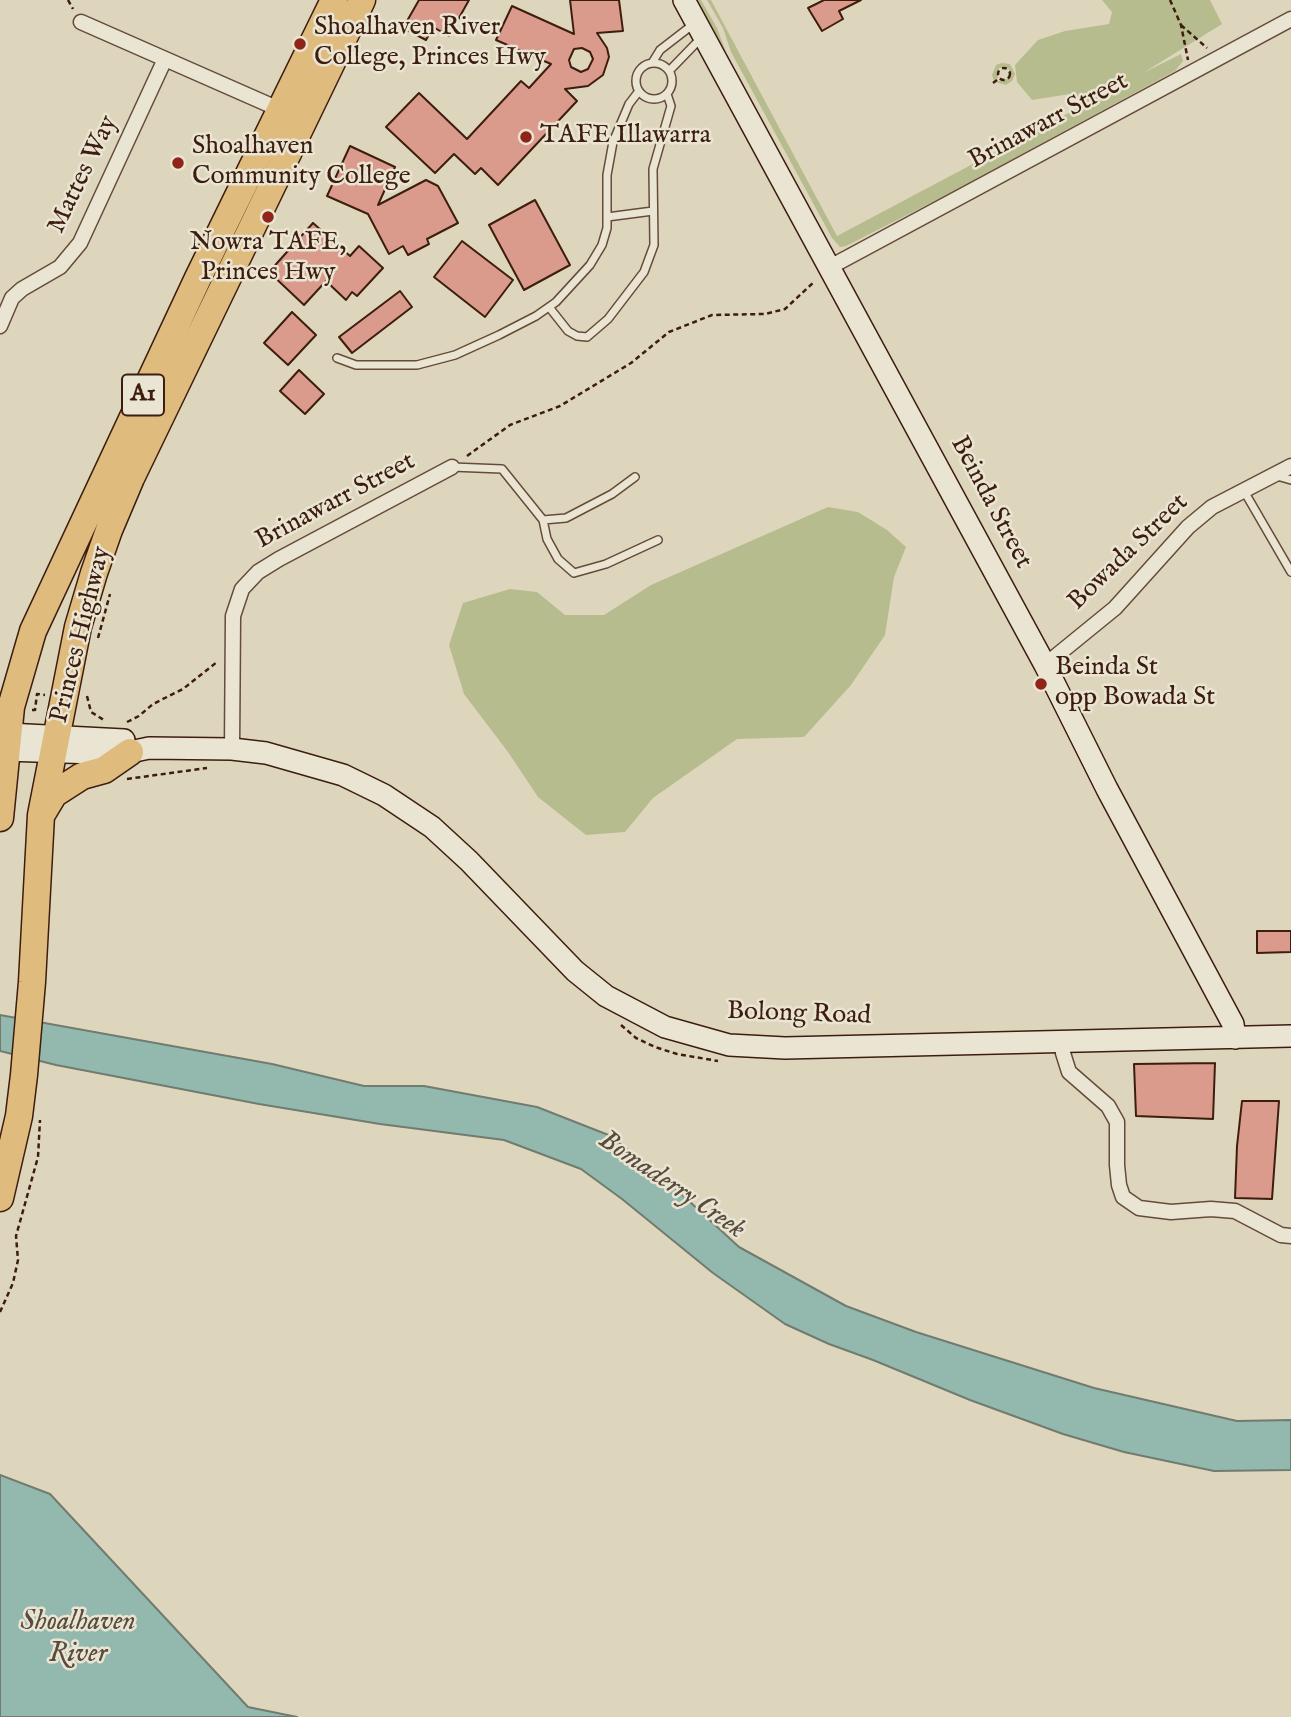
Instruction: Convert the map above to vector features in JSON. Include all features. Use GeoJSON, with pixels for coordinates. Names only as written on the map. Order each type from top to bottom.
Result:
{"type":"FeatureCollection","features":[{"type":"Feature","properties":{"kind":"highway","name":"Princes Highway"},"geometry":{"type":"LineString","coordinates":[[0,818],[11,707],[33,631],[45,603],[198,278],[281,110],[352,2]]}},
{"type":"Feature","properties":{"kind":"highway","name":"Princes Highway"},"geometry":{"type":"LineString","coordinates":[[0,1198],[19,1116],[24,1075],[41,815],[78,627],[109,530],[352,2]]}},
{"type":"Feature","properties":{"kind":"highway"},"geometry":{"type":"LineString","coordinates":[[41,815],[54,794],[82,776],[104,770],[139,750]]}},
{"type":"Feature","properties":{"kind":"main road","name":"Beinda Street"},"geometry":{"type":"LineString","coordinates":[[684,0],[1045,665],[1107,789],[1233,1024],[1235,1038]]}},
{"type":"Feature","properties":{"kind":"main road","name":"Bolong Road"},"geometry":{"type":"LineString","coordinates":[[7,742],[139,750],[232,749],[266,753],[343,775],[409,809],[432,827],[469,861],[575,971],[607,996],[664,1027],[729,1045],[785,1048],[1291,1036]]}},
{"type":"Feature","properties":{"kind":"street","name":"Brinawarr Street"},"geometry":{"type":"LineString","coordinates":[[830,267],[1291,19]]}},
{"type":"Feature","properties":{"kind":"street"},"geometry":{"type":"LineString","coordinates":[[81,22],[281,110]]}},
{"type":"Feature","properties":{"kind":"street","name":"Mattes Way"},"geometry":{"type":"LineString","coordinates":[[0,326],[12,298],[22,289],[60,267],[80,243],[165,59]]}},
{"type":"Feature","properties":{"kind":"street","name":"Bowada Street"},"geometry":{"type":"LineString","coordinates":[[1045,665],[1115,608],[1188,527],[1212,507],[1291,466]]}},
{"type":"Feature","properties":{"kind":"street","name":"Brinawarr Street"},"geometry":{"type":"LineString","coordinates":[[232,749],[233,615],[242,589],[258,572],[452,467]]}},
{"type":"Feature","properties":{"kind":"street"},"geometry":{"type":"LineString","coordinates":[[1062,1040],[1069,1072],[1108,1106],[1117,1122],[1117,1165],[1123,1197],[1139,1208],[1171,1212],[1211,1209],[1235,1211],[1281,1235],[1291,1236]]}},
{"type":"Feature","properties":{"kind":"lane"},"geometry":{"type":"LineString","coordinates":[[653,63],[660,50],[699,29]]}},
{"type":"Feature","properties":{"kind":"lane"},"geometry":{"type":"LineString","coordinates":[[669,71],[699,29]]}},
{"type":"Feature","properties":{"kind":"lane"},"geometry":{"type":"LineString","coordinates":[[653,63],[662,65],[669,71],[672,83],[667,94],[649,99],[639,91],[638,73],[646,65],[653,63]]}},
{"type":"Feature","properties":{"kind":"lane"},"geometry":{"type":"LineString","coordinates":[[337,358],[356,366],[417,365],[455,355],[550,307],[590,265],[602,246],[607,217],[607,175],[613,142],[629,104],[639,91]]}},
{"type":"Feature","properties":{"kind":"lane"},"geometry":{"type":"LineString","coordinates":[[550,307],[577,337],[587,337],[608,319],[644,272],[654,245],[653,169],[671,106],[667,94]]}},
{"type":"Feature","properties":{"kind":"lane"},"geometry":{"type":"LineString","coordinates":[[607,217],[653,211]]}},
{"type":"Feature","properties":{"kind":"lane"},"geometry":{"type":"LineString","coordinates":[[452,467],[502,469],[543,520],[547,539],[558,559],[574,573],[606,564],[657,540]]}},
{"type":"Feature","properties":{"kind":"lane"},"geometry":{"type":"LineString","coordinates":[[1273,475],[1291,480]]}},
{"type":"Feature","properties":{"kind":"lane"},"geometry":{"type":"LineString","coordinates":[[543,520],[566,518],[612,494],[635,477]]}},
{"type":"Feature","properties":{"kind":"lane"},"geometry":{"type":"LineString","coordinates":[[1243,489],[1291,572]]}},
{"type":"Feature","properties":{"kind":"path"},"geometry":{"type":"LineString","coordinates":[[1170,0],[1181,24],[1191,73]]}},
{"type":"Feature","properties":{"kind":"path"},"geometry":{"type":"LineString","coordinates":[[1181,24],[1207,47],[1216,60]]}},
{"type":"Feature","properties":{"kind":"path"},"geometry":{"type":"LineString","coordinates":[[993,83],[1000,78]]}},
{"type":"Feature","properties":{"kind":"path"},"geometry":{"type":"LineString","coordinates":[[452,467],[510,425],[560,406],[631,363],[669,332],[712,315],[765,314],[785,310],[830,267]]}},
{"type":"Feature","properties":{"kind":"path"},"geometry":{"type":"LineString","coordinates":[[96,645],[111,591]]}},
{"type":"Feature","properties":{"kind":"path"},"geometry":{"type":"LineString","coordinates":[[124,724],[153,704],[183,689],[211,666],[233,656]]}},
{"type":"Feature","properties":{"kind":"path"},"geometry":{"type":"LineString","coordinates":[[87,692],[86,701],[91,712],[113,722]]}},
{"type":"Feature","properties":{"kind":"path"},"geometry":{"type":"LineString","coordinates":[[118,781],[208,768]]}},
{"type":"Feature","properties":{"kind":"path"},"geometry":{"type":"LineString","coordinates":[[620,1024],[636,1038],[655,1047],[721,1062]]}},
{"type":"Feature","properties":{"kind":"path"},"geometry":{"type":"LineString","coordinates":[[0,1312],[13,1283],[18,1260],[16,1236],[38,1157],[41,1116]]}},
{"type":"Feature","properties":{"kind":"green space"},"geometry":{"type":"Polygon","coordinates":[[[696,0],[701,0],[717,28],[726,52],[696,0]]]}},
{"type":"Feature","properties":{"kind":"green space"},"geometry":{"type":"Polygon","coordinates":[[[707,0],[711,0],[837,236],[1084,105],[1070,94],[1032,100],[1017,82],[1015,65],[1038,40],[1065,31],[1109,24],[1112,12],[1102,0],[1210,0],[1222,24],[1143,73],[1181,54],[1183,61],[1175,71],[952,192],[840,247],[832,238],[731,52],[723,28],[707,0]]]}},
{"type":"Feature","properties":{"kind":"green space"},"geometry":{"type":"Polygon","coordinates":[[[1010,64],[1015,74],[1012,81],[1006,85],[996,82],[1010,78],[1011,73],[1007,67],[999,68],[998,78],[994,81],[992,75],[996,65],[1010,64]]]}},
{"type":"Feature","properties":{"kind":"green space"},"geometry":{"type":"Polygon","coordinates":[[[828,507],[858,512],[887,530],[906,547],[894,577],[885,635],[851,685],[804,737],[737,739],[653,798],[625,832],[586,835],[538,797],[464,694],[449,645],[463,603],[510,589],[537,592],[565,615],[604,615],[651,585],[828,507]]]}},
{"type":"Feature","properties":{"kind":"water","name":"Bomaderry Creek"},"geometry":{"type":"Polygon","coordinates":[[[0,1015],[272,1064],[364,1086],[424,1086],[537,1107],[611,1136],[676,1189],[739,1247],[846,1306],[916,1332],[1094,1388],[1237,1421],[1291,1420],[1291,1470],[1214,1471],[1124,1452],[1063,1434],[970,1400],[829,1344],[785,1324],[713,1273],[581,1169],[504,1140],[380,1124],[259,1104],[56,1065],[0,1051],[0,1015]]]}},
{"type":"Feature","properties":{"kind":"water","name":"Shoalhaven River"},"geometry":{"type":"Polygon","coordinates":[[[0,1475],[50,1494],[248,1707],[297,1717],[0,1717],[0,1475]]]}},
{"type":"Feature","properties":{"kind":"building"},"geometry":{"type":"Polygon","coordinates":[[[419,0],[469,0],[449,36],[433,27],[426,40],[403,28],[419,0]]]}},
{"type":"Feature","properties":{"kind":"building"},"geometry":{"type":"Polygon","coordinates":[[[570,0],[619,0],[623,31],[597,33],[607,48],[609,57],[603,75],[588,86],[565,89],[577,101],[498,185],[481,168],[475,174],[454,154],[435,173],[386,127],[419,93],[467,139],[521,81],[529,88],[551,64],[496,40],[512,6],[574,34],[570,0]],[[582,48],[574,49],[569,60],[571,67],[581,72],[588,69],[593,59],[590,52],[582,48]]]}},
{"type":"Feature","properties":{"kind":"building"},"geometry":{"type":"Polygon","coordinates":[[[824,0],[861,0],[839,11],[843,19],[822,31],[808,8],[824,0]]]}},
{"type":"Feature","properties":{"kind":"building"},"geometry":{"type":"Polygon","coordinates":[[[350,146],[395,167],[378,205],[426,180],[438,186],[458,223],[427,239],[429,244],[408,255],[403,246],[389,254],[368,214],[327,196],[350,146]]]}},
{"type":"Feature","properties":{"kind":"building"},"geometry":{"type":"Polygon","coordinates":[[[535,200],[570,265],[524,290],[489,225],[535,200]]]}},
{"type":"Feature","properties":{"kind":"building"},"geometry":{"type":"Polygon","coordinates":[[[313,223],[350,256],[359,246],[383,268],[357,296],[352,292],[346,300],[326,281],[304,305],[269,272],[313,223]]]}},
{"type":"Feature","properties":{"kind":"building"},"geometry":{"type":"Polygon","coordinates":[[[462,241],[513,280],[485,317],[434,277],[462,241]]]}},
{"type":"Feature","properties":{"kind":"building"},"geometry":{"type":"Polygon","coordinates":[[[400,291],[412,307],[352,353],[339,337],[400,291]]]}},
{"type":"Feature","properties":{"kind":"building"},"geometry":{"type":"Polygon","coordinates":[[[292,312],[316,335],[288,365],[264,343],[292,312]]]}},
{"type":"Feature","properties":{"kind":"building"},"geometry":{"type":"Polygon","coordinates":[[[299,370],[324,394],[305,414],[280,391],[299,370]]]}},
{"type":"Feature","properties":{"kind":"building"},"geometry":{"type":"Polygon","coordinates":[[[1257,931],[1291,931],[1291,952],[1257,953],[1257,931]]]}},
{"type":"Feature","properties":{"kind":"building"},"geometry":{"type":"Polygon","coordinates":[[[1215,1063],[1213,1119],[1136,1116],[1134,1064],[1215,1063]]]}},
{"type":"Feature","properties":{"kind":"building"},"geometry":{"type":"Polygon","coordinates":[[[1242,1101],[1279,1101],[1272,1199],[1235,1198],[1242,1101]]]}},
{"type":"Feature","properties":{"kind":"place","name":"Shoalhaven River College, Princes Hwy"},"geometry":{"type":"Point","coordinates":[300,44]}},
{"type":"Feature","properties":{"kind":"place","name":"TAFE Illawarra"},"geometry":{"type":"Point","coordinates":[526,137]}},
{"type":"Feature","properties":{"kind":"place","name":"Shoalhaven Community College"},"geometry":{"type":"Point","coordinates":[178,163]}},
{"type":"Feature","properties":{"kind":"place","name":"Nowra TAFE, Princes Hwy"},"geometry":{"type":"Point","coordinates":[268,217]}},
{"type":"Feature","properties":{"kind":"place","name":"Beinda St opp Bowada St"},"geometry":{"type":"Point","coordinates":[1041,684]}}]}
